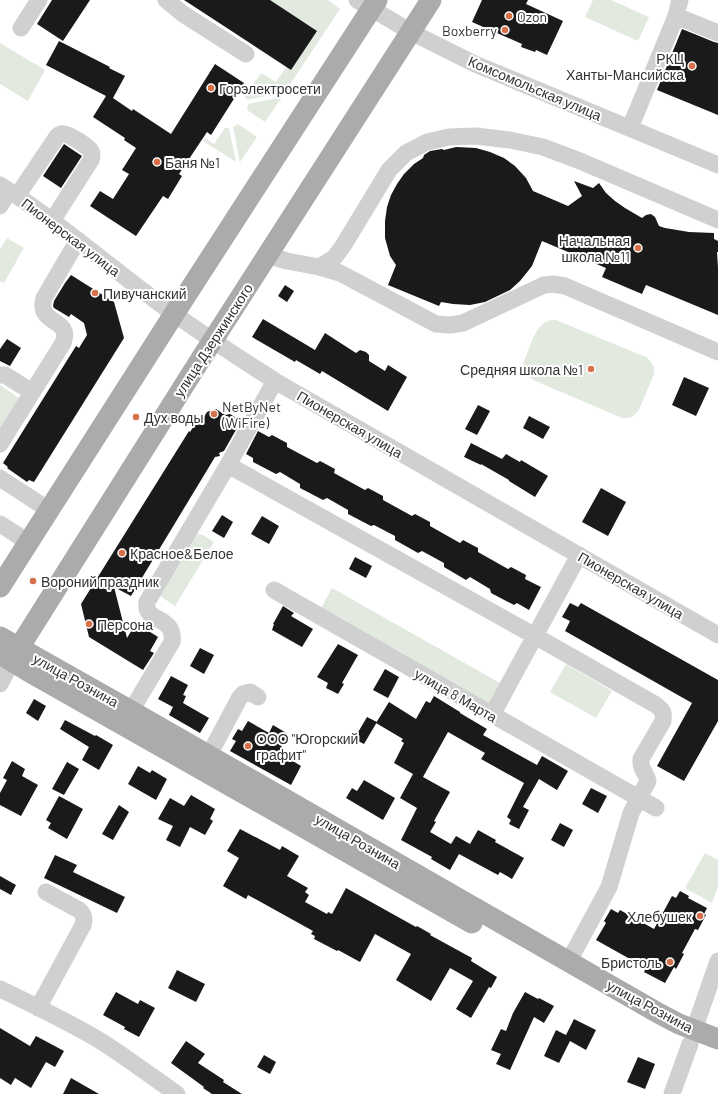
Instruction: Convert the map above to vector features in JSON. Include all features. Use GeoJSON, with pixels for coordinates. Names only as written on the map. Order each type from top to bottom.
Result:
{"type":"FeatureCollection","features":[{"type":"Feature","properties":{"kind":"main road","name":"улица Дзержинского"},"geometry":{"type":"LineString","coordinates":[[10,654],[431,0]]}},
{"type":"Feature","properties":{"kind":"main road"},"geometry":{"type":"LineString","coordinates":[[0,587],[174,314],[369,3]]}},
{"type":"Feature","properties":{"kind":"main road","name":"улица Рознина"},"geometry":{"type":"LineString","coordinates":[[0,637],[10,654],[660,1030],[692,1037],[718,1039]]}},
{"type":"Feature","properties":{"kind":"main road","name":"улица Рознина"},"geometry":{"type":"LineString","coordinates":[[10,654],[132,711],[679,1024],[692,1037],[718,1053]]}},
{"type":"Feature","properties":{"kind":"street"},"geometry":{"type":"LineString","coordinates":[[21,28],[39,0]]}},
{"type":"Feature","properties":{"kind":"street"},"geometry":{"type":"LineString","coordinates":[[166,0],[183,14],[246,54]]}},
{"type":"Feature","properties":{"kind":"street","name":"Комсомольская улица"},"geometry":{"type":"LineString","coordinates":[[369,3],[411,32],[475,64],[718,165]]}},
{"type":"Feature","properties":{"kind":"street"},"geometry":{"type":"LineString","coordinates":[[630,128],[678,8],[718,33]]}},
{"type":"Feature","properties":{"kind":"street"},"geometry":{"type":"LineString","coordinates":[[0,206],[9,191],[56,138],[59,135],[68,135],[87,147],[91,151],[92,155],[91,160],[52,221]]}},
{"type":"Feature","properties":{"kind":"street"},"geometry":{"type":"LineString","coordinates":[[319,266],[334,258],[339,252],[389,170],[406,153],[427,142],[449,137],[476,136],[510,140],[543,148],[580,161],[718,220]]}},
{"type":"Feature","properties":{"kind":"street","name":"Пионерская улица"},"geometry":{"type":"LineString","coordinates":[[9,191],[78,240],[174,314],[275,382],[718,635]]}},
{"type":"Feature","properties":{"kind":"street"},"geometry":{"type":"LineString","coordinates":[[0,444],[65,338],[65,333],[62,327],[47,316],[43,311],[42,304],[78,240]]}},
{"type":"Feature","properties":{"kind":"street"},"geometry":{"type":"LineString","coordinates":[[267,256],[319,266],[340,273],[436,324],[450,325],[463,323],[544,285],[553,284],[565,286],[718,352]]}},
{"type":"Feature","properties":{"kind":"street"},"geometry":{"type":"LineString","coordinates":[[0,375],[5,375],[32,392]]}},
{"type":"Feature","properties":{"kind":"street"},"geometry":{"type":"LineString","coordinates":[[132,711],[172,642],[173,637],[171,630],[166,624],[147,611],[147,602],[275,382]]}},
{"type":"Feature","properties":{"kind":"street"},"geometry":{"type":"LineString","coordinates":[[228,465],[535,636],[656,705],[663,711],[663,721],[641,759],[641,765],[648,781],[631,813],[609,887],[569,962]]}},
{"type":"Feature","properties":{"kind":"street"},"geometry":{"type":"LineString","coordinates":[[0,478],[49,510]]}},
{"type":"Feature","properties":{"kind":"street"},"geometry":{"type":"LineString","coordinates":[[0,524],[28,542]]}},
{"type":"Feature","properties":{"kind":"street"},"geometry":{"type":"LineString","coordinates":[[492,715],[579,555]]}},
{"type":"Feature","properties":{"kind":"street","name":"улица 8 Марта"},"geometry":{"type":"LineString","coordinates":[[274,590],[656,808]]}},
{"type":"Feature","properties":{"kind":"street","name":"улица Дзержинского"},"geometry":{"type":"LineString","coordinates":[[0,684],[10,654]]}},
{"type":"Feature","properties":{"kind":"street"},"geometry":{"type":"LineString","coordinates":[[209,756],[240,697],[243,694],[250,692],[258,697]]}},
{"type":"Feature","properties":{"kind":"street"},"geometry":{"type":"LineString","coordinates":[[38,1008],[85,919],[83,913],[79,910],[46,892]]}},
{"type":"Feature","properties":{"kind":"street"},"geometry":{"type":"LineString","coordinates":[[672,1094],[718,961]]}},
{"type":"Feature","properties":{"kind":"street"},"geometry":{"type":"LineString","coordinates":[[0,989],[98,1039],[125,1057],[161,1089],[178,1094]]}},
{"type":"Feature","properties":{"kind":"shaded area"},"geometry":{"type":"Polygon","coordinates":[[[270,0],[328,0],[340,9],[285,92],[247,100],[245,97],[261,73],[276,82],[286,67],[291,70],[316,31],[270,0]]]}},
{"type":"Feature","properties":{"kind":"shaded area"},"geometry":{"type":"Polygon","coordinates":[[[593,0],[611,0],[649,17],[638,41],[585,17],[593,0]]]}},
{"type":"Feature","properties":{"kind":"shaded area"},"geometry":{"type":"Polygon","coordinates":[[[0,43],[45,70],[28,101],[0,84],[0,43]]]}},
{"type":"Feature","properties":{"kind":"shaded area"},"geometry":{"type":"Polygon","coordinates":[[[282,97],[265,122],[247,110],[248,104],[282,97]]]}},
{"type":"Feature","properties":{"kind":"shaded area"},"geometry":{"type":"Polygon","coordinates":[[[238,124],[257,137],[240,162],[233,127],[238,124]]]}},
{"type":"Feature","properties":{"kind":"shaded area"},"geometry":{"type":"Polygon","coordinates":[[[225,128],[229,128],[236,162],[203,141],[205,138],[214,144],[225,128]]]}},
{"type":"Feature","properties":{"kind":"shaded area"},"geometry":{"type":"Polygon","coordinates":[[[7,238],[24,248],[4,283],[0,281],[0,249],[7,238]]]}},
{"type":"Feature","properties":{"kind":"shaded area"},"geometry":{"type":"Polygon","coordinates":[[[556,320],[646,357],[653,364],[654,374],[639,410],[632,417],[622,418],[533,380],[528,376],[524,370],[524,361],[531,343],[541,326],[545,322],[556,320]]]}},
{"type":"Feature","properties":{"kind":"shaded area"},"geometry":{"type":"Polygon","coordinates":[[[0,385],[19,398],[0,428],[0,385]]]}},
{"type":"Feature","properties":{"kind":"shaded area"},"geometry":{"type":"Polygon","coordinates":[[[194,533],[203,535],[214,542],[175,606],[157,594],[194,533]]]}},
{"type":"Feature","properties":{"kind":"shaded area"},"geometry":{"type":"Polygon","coordinates":[[[332,588],[500,683],[488,705],[320,610],[332,588]]]}},
{"type":"Feature","properties":{"kind":"shaded area"},"geometry":{"type":"Polygon","coordinates":[[[566,664],[612,691],[596,718],[550,692],[566,664]]]}},
{"type":"Feature","properties":{"kind":"shaded area"},"geometry":{"type":"Polygon","coordinates":[[[705,853],[718,860],[718,886],[712,903],[685,888],[705,853]]]}},
{"type":"Feature","properties":{"kind":"building"},"geometry":{"type":"Polygon","coordinates":[[[52,0],[90,0],[63,41],[37,24],[52,0]]]}},
{"type":"Feature","properties":{"kind":"building"},"geometry":{"type":"Polygon","coordinates":[[[184,0],[270,0],[317,31],[291,70],[184,0]]]}},
{"type":"Feature","properties":{"kind":"building"},"geometry":{"type":"Polygon","coordinates":[[[482,0],[528,0],[526,4],[563,21],[547,55],[536,50],[535,52],[521,47],[522,44],[472,22],[482,0]]]}},
{"type":"Feature","properties":{"kind":"building","name":"РКЦ Ханты-Мансийска"},"geometry":{"type":"Polygon","coordinates":[[[682,29],[718,43],[718,115],[657,90],[682,29]]]}},
{"type":"Feature","properties":{"kind":"building"},"geometry":{"type":"Polygon","coordinates":[[[59,41],[125,76],[113,98],[132,111],[133,109],[171,134],[215,64],[244,83],[211,135],[207,132],[179,174],[182,176],[168,199],[163,196],[136,236],[90,206],[100,191],[113,199],[129,174],[122,170],[136,148],[124,140],[125,138],[93,117],[106,96],[46,65],[59,41]]]}},
{"type":"Feature","properties":{"kind":"building"},"geometry":{"type":"Polygon","coordinates":[[[64,144],[82,156],[61,188],[43,176],[64,144]]]}},
{"type":"Feature","properties":{"kind":"building"},"geometry":{"type":"Polygon","coordinates":[[[456,147],[476,148],[504,158],[515,166],[526,178],[533,191],[568,206],[582,196],[574,181],[593,188],[599,183],[606,193],[615,201],[642,218],[651,214],[655,217],[659,226],[689,232],[714,233],[714,239],[718,241],[718,315],[646,285],[642,294],[602,277],[606,268],[542,241],[532,266],[520,281],[510,290],[485,302],[470,305],[441,302],[439,306],[388,285],[396,265],[390,256],[385,238],[385,221],[391,195],[404,174],[414,164],[423,158],[424,155],[430,151],[456,147]]]}},
{"type":"Feature","properties":{"kind":"building"},"geometry":{"type":"Polygon","coordinates":[[[71,275],[114,302],[124,338],[34,482],[29,480],[27,482],[7,468],[8,467],[3,463],[76,346],[79,348],[87,335],[84,323],[71,314],[69,317],[53,306],[54,301],[71,275]]]}},
{"type":"Feature","properties":{"kind":"building"},"geometry":{"type":"Polygon","coordinates":[[[285,285],[294,291],[287,302],[278,296],[285,285]]]}},
{"type":"Feature","properties":{"kind":"building"},"geometry":{"type":"Polygon","coordinates":[[[263,319],[315,350],[325,333],[356,353],[360,350],[366,352],[369,355],[369,361],[385,371],[388,365],[407,377],[388,411],[322,371],[320,374],[296,360],[295,362],[252,337],[263,319]]]}},
{"type":"Feature","properties":{"kind":"building"},"geometry":{"type":"Polygon","coordinates":[[[7,339],[21,348],[10,366],[0,361],[0,349],[7,339]]]}},
{"type":"Feature","properties":{"kind":"building"},"geometry":{"type":"Polygon","coordinates":[[[684,377],[709,388],[696,416],[672,405],[684,377]]]}},
{"type":"Feature","properties":{"kind":"building"},"geometry":{"type":"Polygon","coordinates":[[[478,405],[490,411],[477,435],[465,429],[478,405]]]}},
{"type":"Feature","properties":{"kind":"building"},"geometry":{"type":"Polygon","coordinates":[[[216,409],[225,415],[230,414],[241,421],[224,451],[219,453],[220,456],[215,457],[131,596],[114,587],[127,638],[136,623],[158,637],[150,651],[154,653],[143,670],[89,637],[81,604],[189,431],[190,432],[197,421],[202,420],[207,412],[216,409]]]}},
{"type":"Feature","properties":{"kind":"building"},"geometry":{"type":"Polygon","coordinates":[[[529,416],[550,427],[543,439],[523,428],[529,416]]]}},
{"type":"Feature","properties":{"kind":"building"},"geometry":{"type":"Polygon","coordinates":[[[258,431],[269,437],[272,435],[287,443],[287,447],[317,463],[320,461],[335,469],[334,473],[365,490],[368,488],[383,496],[383,500],[412,516],[415,514],[430,522],[430,526],[460,543],[463,540],[478,548],[478,552],[508,569],[511,567],[526,575],[525,579],[541,587],[529,610],[517,603],[514,605],[491,593],[490,589],[470,577],[466,580],[444,567],[444,563],[422,551],[418,553],[395,540],[395,536],[348,514],[348,510],[327,498],[323,500],[300,488],[300,484],[280,472],[276,474],[253,462],[253,458],[246,454],[258,431]]]}},
{"type":"Feature","properties":{"kind":"building"},"geometry":{"type":"Polygon","coordinates":[[[471,443],[502,459],[506,454],[520,462],[521,460],[548,476],[535,497],[481,464],[464,457],[471,443]]]}},
{"type":"Feature","properties":{"kind":"building"},"geometry":{"type":"Polygon","coordinates":[[[601,488],[626,502],[608,536],[582,522],[601,488]]]}},
{"type":"Feature","properties":{"kind":"building"},"geometry":{"type":"Polygon","coordinates":[[[222,515],[233,522],[224,538],[212,531],[222,515]]]}},
{"type":"Feature","properties":{"kind":"building"},"geometry":{"type":"Polygon","coordinates":[[[262,516],[279,526],[269,544],[251,534],[262,516]]]}},
{"type":"Feature","properties":{"kind":"building"},"geometry":{"type":"Polygon","coordinates":[[[355,557],[372,566],[366,578],[349,569],[355,557]]]}},
{"type":"Feature","properties":{"kind":"building"},"geometry":{"type":"Polygon","coordinates":[[[570,603],[578,607],[581,603],[718,680],[718,721],[684,781],[657,766],[692,703],[565,631],[570,621],[562,617],[570,603]]]}},
{"type":"Feature","properties":{"kind":"building"},"geometry":{"type":"Polygon","coordinates":[[[283,606],[294,613],[291,616],[313,629],[302,647],[272,630],[273,624],[283,606]]]}},
{"type":"Feature","properties":{"kind":"building"},"geometry":{"type":"Polygon","coordinates":[[[338,644],[358,655],[342,683],[344,684],[338,694],[326,688],[328,683],[317,677],[338,644]]]}},
{"type":"Feature","properties":{"kind":"building"},"geometry":{"type":"Polygon","coordinates":[[[200,648],[214,655],[204,674],[190,666],[200,648]]]}},
{"type":"Feature","properties":{"kind":"building"},"geometry":{"type":"Polygon","coordinates":[[[385,669],[399,677],[388,698],[373,690],[385,669]]]}},
{"type":"Feature","properties":{"kind":"building"},"geometry":{"type":"Polygon","coordinates":[[[171,676],[188,685],[183,695],[186,696],[183,703],[209,718],[200,733],[169,715],[173,707],[158,699],[171,676]]]}},
{"type":"Feature","properties":{"kind":"building"},"geometry":{"type":"Polygon","coordinates":[[[434,696],[487,729],[483,735],[537,765],[542,756],[568,771],[557,790],[539,779],[523,807],[529,810],[519,829],[509,824],[511,820],[507,817],[524,783],[481,759],[485,753],[448,732],[423,777],[450,792],[434,821],[436,822],[430,832],[451,844],[456,836],[470,844],[478,830],[496,840],[495,842],[524,858],[512,879],[500,872],[498,875],[459,854],[450,870],[431,859],[432,857],[401,840],[417,808],[400,798],[413,774],[394,763],[404,743],[401,741],[403,739],[376,723],[389,702],[416,719],[426,701],[430,703],[434,696]]]}},
{"type":"Feature","properties":{"kind":"building"},"geometry":{"type":"Polygon","coordinates":[[[34,699],[46,706],[38,721],[26,713],[34,699]]]}},
{"type":"Feature","properties":{"kind":"building"},"geometry":{"type":"Polygon","coordinates":[[[367,717],[377,722],[364,744],[354,739],[367,717]]]}},
{"type":"Feature","properties":{"kind":"building"},"geometry":{"type":"Polygon","coordinates":[[[65,720],[113,745],[99,770],[82,760],[89,747],[60,729],[65,720]]]}},
{"type":"Feature","properties":{"kind":"building"},"geometry":{"type":"Polygon","coordinates":[[[248,721],[269,733],[273,725],[288,734],[280,750],[289,755],[288,758],[301,766],[291,785],[230,751],[236,741],[232,739],[238,729],[242,731],[248,721]]]}},
{"type":"Feature","properties":{"kind":"building"},"geometry":{"type":"Polygon","coordinates":[[[12,761],[25,769],[22,776],[38,785],[21,816],[0,805],[0,793],[7,780],[3,778],[12,761]]]}},
{"type":"Feature","properties":{"kind":"building"},"geometry":{"type":"Polygon","coordinates":[[[67,762],[79,769],[64,795],[52,789],[67,762]]]}},
{"type":"Feature","properties":{"kind":"building"},"geometry":{"type":"Polygon","coordinates":[[[138,766],[150,773],[152,770],[167,779],[156,800],[128,784],[138,766]]]}},
{"type":"Feature","properties":{"kind":"building"},"geometry":{"type":"Polygon","coordinates":[[[364,780],[395,798],[383,820],[346,798],[352,788],[357,791],[364,780]]]}},
{"type":"Feature","properties":{"kind":"building"},"geometry":{"type":"Polygon","coordinates":[[[591,788],[607,796],[598,813],[582,804],[591,788]]]}},
{"type":"Feature","properties":{"kind":"building"},"geometry":{"type":"Polygon","coordinates":[[[191,795],[215,809],[210,819],[213,821],[205,835],[190,827],[180,847],[166,840],[173,826],[158,819],[170,798],[184,806],[191,795]]]}},
{"type":"Feature","properties":{"kind":"building"},"geometry":{"type":"Polygon","coordinates":[[[59,796],[83,809],[67,839],[48,828],[51,823],[46,820],[59,796]]]}},
{"type":"Feature","properties":{"kind":"building"},"geometry":{"type":"Polygon","coordinates":[[[119,805],[129,812],[113,840],[102,834],[119,805]]]}},
{"type":"Feature","properties":{"kind":"building"},"geometry":{"type":"Polygon","coordinates":[[[560,823],[573,830],[564,847],[551,840],[560,823]]]}},
{"type":"Feature","properties":{"kind":"building"},"geometry":{"type":"Polygon","coordinates":[[[240,829],[280,850],[282,846],[299,856],[287,876],[308,888],[305,892],[309,895],[305,902],[327,914],[328,912],[332,914],[346,888],[416,927],[417,926],[431,934],[430,935],[472,958],[471,961],[497,977],[491,988],[489,987],[471,1018],[456,1009],[473,981],[450,968],[431,1001],[396,980],[411,954],[375,934],[360,962],[314,939],[315,936],[311,934],[313,931],[248,895],[246,899],[223,886],[239,858],[227,851],[240,829]]]}},
{"type":"Feature","properties":{"kind":"building"},"geometry":{"type":"Polygon","coordinates":[[[55,855],[77,865],[73,872],[125,897],[117,913],[44,878],[55,855]]]}},
{"type":"Feature","properties":{"kind":"building"},"geometry":{"type":"Polygon","coordinates":[[[0,876],[16,885],[11,895],[0,889],[0,876]]]}},
{"type":"Feature","properties":{"kind":"building"},"geometry":{"type":"Polygon","coordinates":[[[680,891],[689,896],[688,898],[707,908],[704,914],[706,915],[698,930],[695,929],[682,953],[684,954],[676,969],[674,967],[665,983],[644,972],[646,968],[596,940],[606,923],[604,921],[611,909],[618,913],[620,910],[654,929],[672,896],[676,898],[680,891]]]}},
{"type":"Feature","properties":{"kind":"building"},"geometry":{"type":"Polygon","coordinates":[[[177,970],[205,984],[196,1002],[168,988],[177,970]]]}},
{"type":"Feature","properties":{"kind":"building"},"geometry":{"type":"Polygon","coordinates":[[[116,992],[138,1004],[140,1000],[155,1008],[139,1037],[124,1029],[125,1027],[103,1015],[116,992]]]}},
{"type":"Feature","properties":{"kind":"building"},"geometry":{"type":"Polygon","coordinates":[[[525,992],[554,1006],[544,1023],[534,1017],[510,1070],[496,1064],[501,1054],[491,1050],[501,1029],[506,1031],[513,1013],[525,992]]]}},
{"type":"Feature","properties":{"kind":"building"},"geometry":{"type":"Polygon","coordinates":[[[574,1019],[596,1030],[586,1050],[570,1041],[559,1063],[544,1056],[556,1030],[566,1035],[574,1019]]]}},
{"type":"Feature","properties":{"kind":"building"},"geometry":{"type":"Polygon","coordinates":[[[0,1028],[30,1046],[36,1036],[64,1051],[55,1067],[46,1062],[31,1088],[15,1078],[11,1085],[0,1078],[0,1028]]]}},
{"type":"Feature","properties":{"kind":"building"},"geometry":{"type":"Polygon","coordinates":[[[186,1041],[205,1054],[198,1063],[242,1094],[212,1094],[171,1063],[186,1041]]]}},
{"type":"Feature","properties":{"kind":"building"},"geometry":{"type":"Polygon","coordinates":[[[264,1055],[276,1062],[270,1074],[257,1067],[264,1055]]]}},
{"type":"Feature","properties":{"kind":"building"},"geometry":{"type":"Polygon","coordinates":[[[638,1057],[655,1064],[645,1089],[627,1082],[638,1057]]]}},
{"type":"Feature","properties":{"kind":"building"},"geometry":{"type":"Polygon","coordinates":[[[71,1078],[99,1094],[63,1094],[71,1078]]]}},
{"type":"Feature","properties":{"kind":"place","name":"Ozon"},"geometry":{"type":"Point","coordinates":[509,16]}},
{"type":"Feature","properties":{"kind":"place","name":"Boxberry"},"geometry":{"type":"Point","coordinates":[505,30]}},
{"type":"Feature","properties":{"kind":"place","name":"РКЦ Ханты-Мансийска"},"geometry":{"type":"Point","coordinates":[692,66]}},
{"type":"Feature","properties":{"kind":"place","name":"Горэлектросети"},"geometry":{"type":"Point","coordinates":[211,88]}},
{"type":"Feature","properties":{"kind":"place","name":"Баня №1"},"geometry":{"type":"Point","coordinates":[157,162]}},
{"type":"Feature","properties":{"kind":"place","name":"Начальная школа №11"},"geometry":{"type":"Point","coordinates":[638,248]}},
{"type":"Feature","properties":{"kind":"place","name":"Пивучанский"},"geometry":{"type":"Point","coordinates":[95,293]}},
{"type":"Feature","properties":{"kind":"place","name":"Средняя школа №1"},"geometry":{"type":"Point","coordinates":[591,369]}},
{"type":"Feature","properties":{"kind":"place","name":"NetByNet (WiFire)"},"geometry":{"type":"Point","coordinates":[214,414]}},
{"type":"Feature","properties":{"kind":"place","name":"Дух воды"},"geometry":{"type":"Point","coordinates":[136,417]}},
{"type":"Feature","properties":{"kind":"place","name":"Красное&Белое"},"geometry":{"type":"Point","coordinates":[122,553]}},
{"type":"Feature","properties":{"kind":"place","name":"Вороний праздник"},"geometry":{"type":"Point","coordinates":[33,581]}},
{"type":"Feature","properties":{"kind":"place","name":"Персона"},"geometry":{"type":"Point","coordinates":[89,624]}},
{"type":"Feature","properties":{"kind":"place","name":"ООО \"Югорский графит\""},"geometry":{"type":"Point","coordinates":[248,746]}},
{"type":"Feature","properties":{"kind":"place","name":"Хлебушек"},"geometry":{"type":"Point","coordinates":[700,916]}},
{"type":"Feature","properties":{"kind":"place","name":"Бристоль"},"geometry":{"type":"Point","coordinates":[670,962]}}]}
